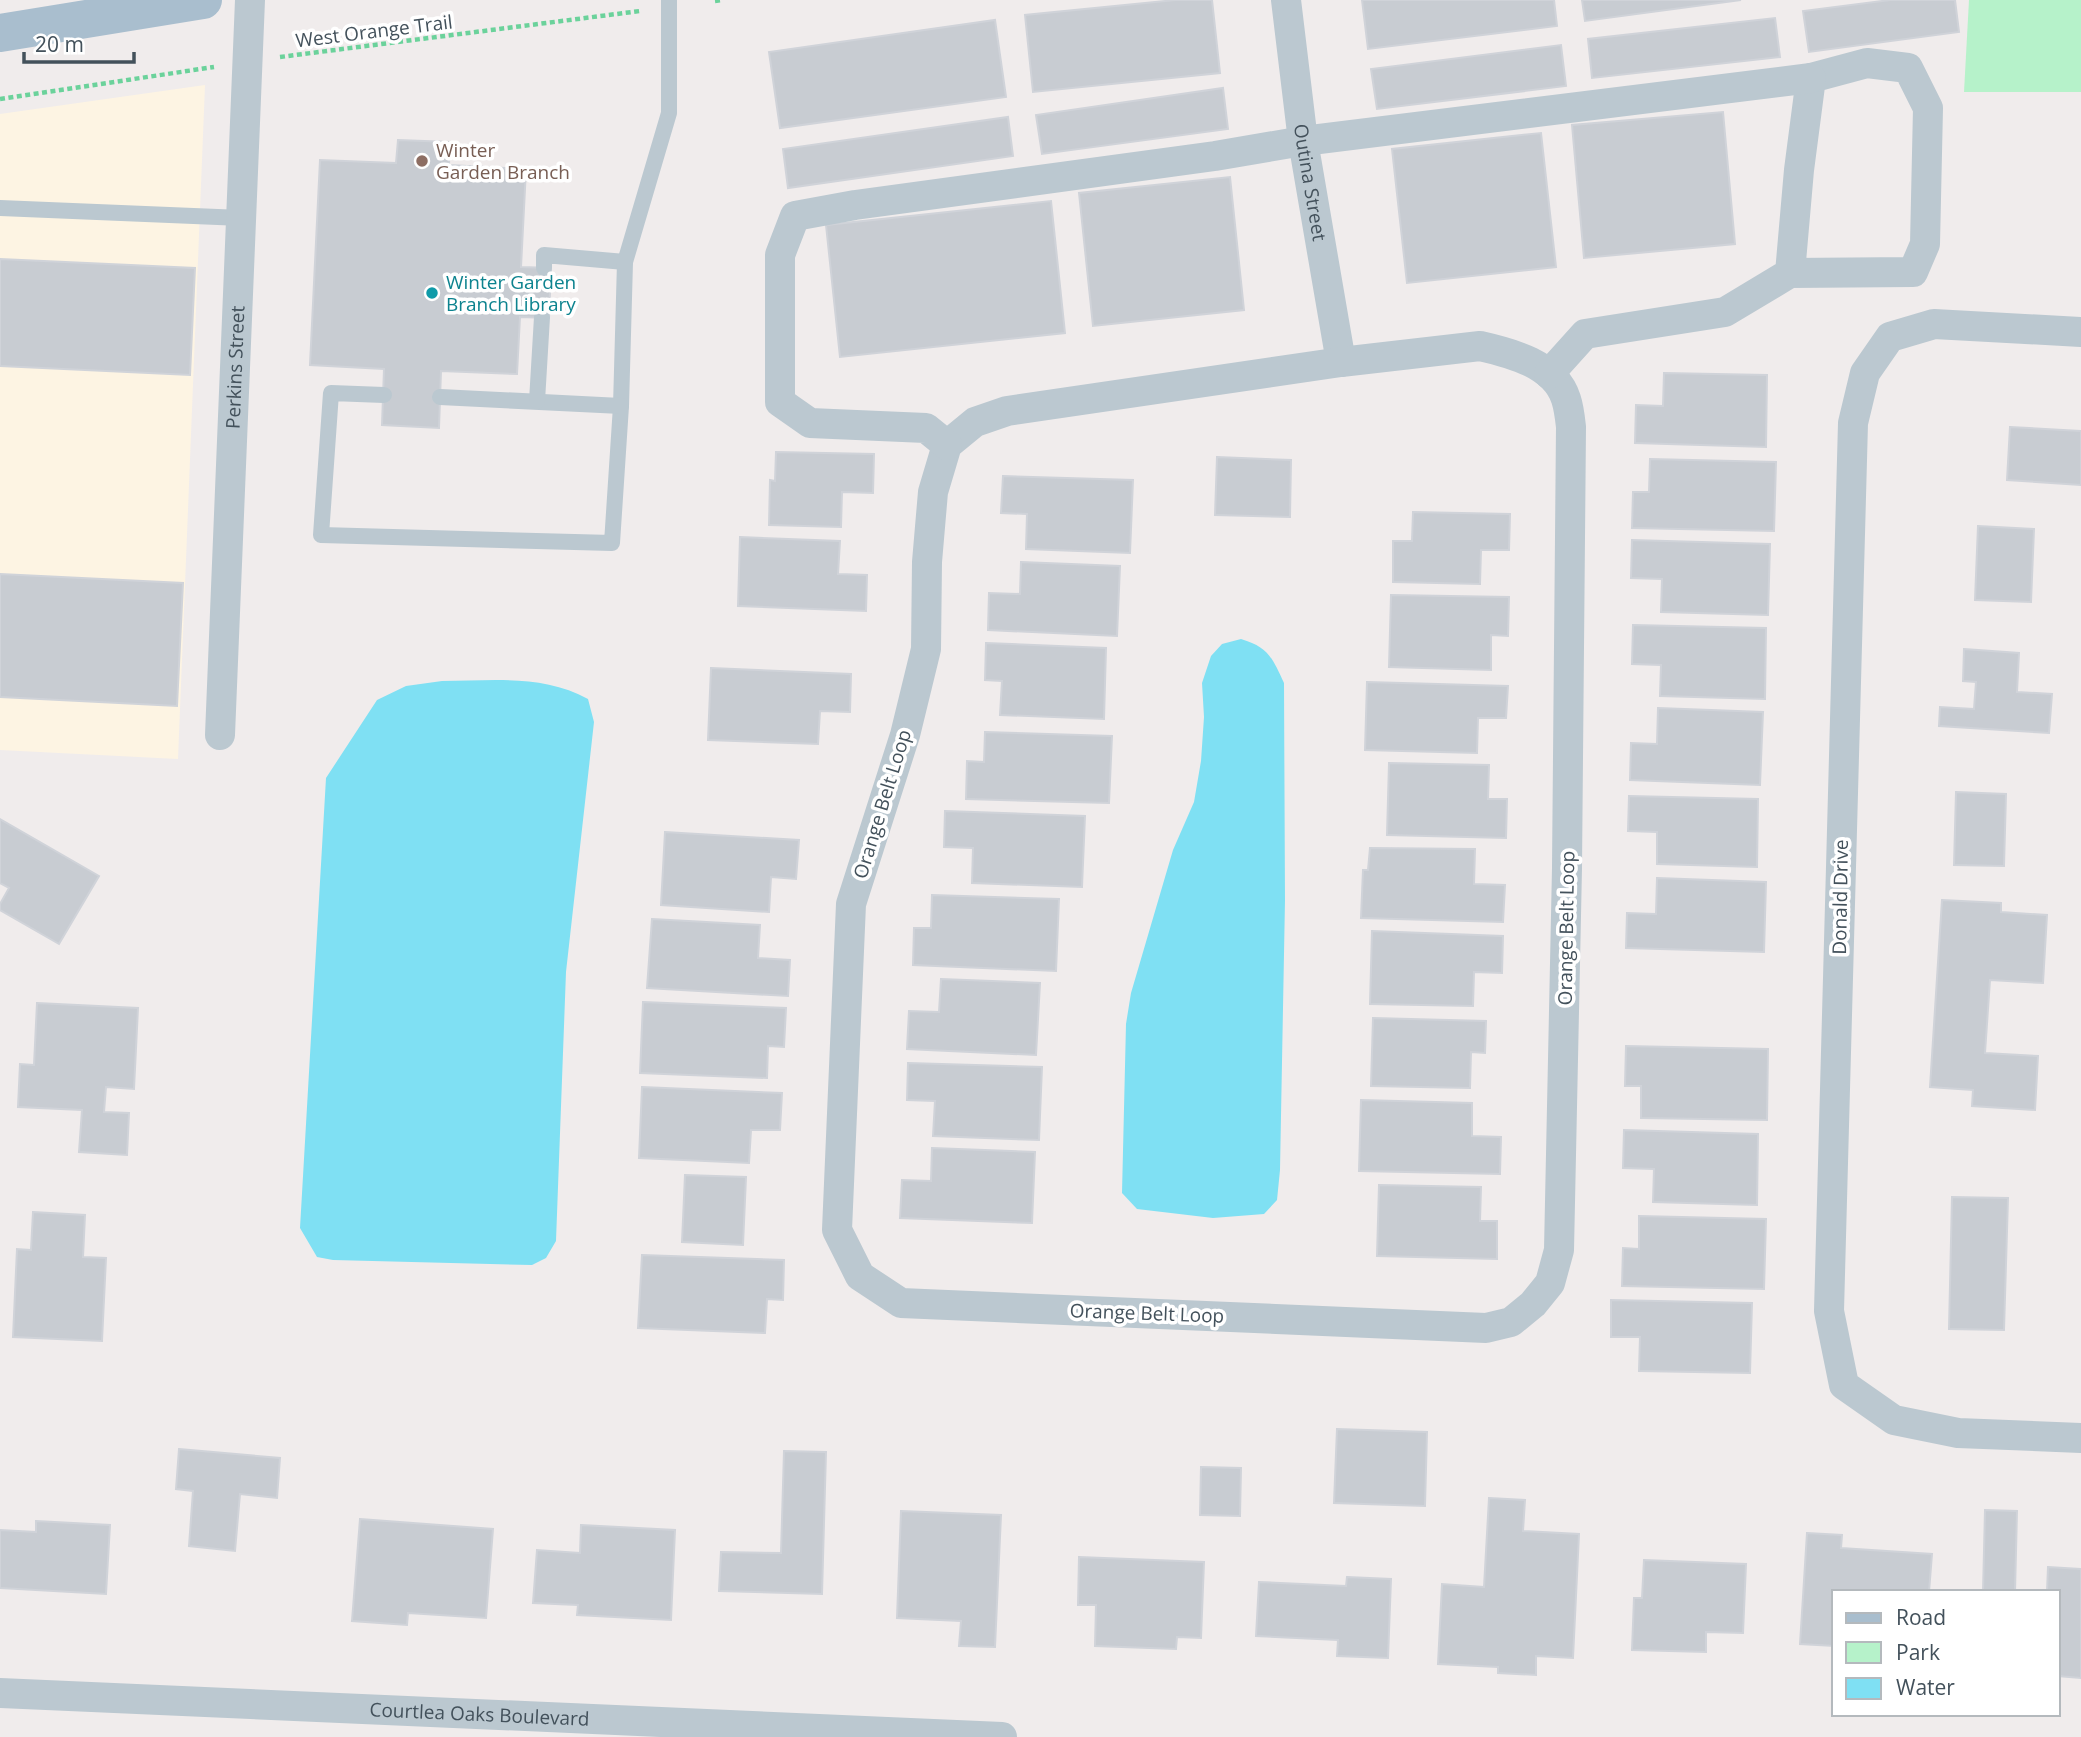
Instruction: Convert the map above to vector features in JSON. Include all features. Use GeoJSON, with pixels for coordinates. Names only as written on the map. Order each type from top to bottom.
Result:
{"type":"FeatureCollection","features":[{"type":"Feature","properties":{"kind":"main road"},"geometry":{"type":"LineString","coordinates":[[0,33],[203,0]]}},
{"type":"Feature","properties":{"kind":"street","name":"Perkins Street"},"geometry":{"type":"LineString","coordinates":[[220,734],[250,0]]}},
{"type":"Feature","properties":{"kind":"street","name":"Outina Street"},"geometry":{"type":"LineString","coordinates":[[1286,0],[1303,141],[1341,362]]}},
{"type":"Feature","properties":{"kind":"street"},"geometry":{"type":"LineString","coordinates":[[947,445],[926,428],[810,424],[780,402],[780,255],[795,216],[855,205],[1215,156],[1303,141],[1811,78],[1867,63],[1908,68],[1928,108],[1925,244],[1913,272],[1790,273],[1725,312],[1585,334],[1549,374]]}},
{"type":"Feature","properties":{"kind":"street"},"geometry":{"type":"LineString","coordinates":[[1790,273],[1811,78]]}},
{"type":"Feature","properties":{"kind":"street","name":"Donald Drive"},"geometry":{"type":"LineString","coordinates":[[2081,332],[1934,324],[1890,337],[1865,373],[1853,423],[1829,1311],[1844,1385],[1894,1420],[1958,1433],[2081,1438]]}},
{"type":"Feature","properties":{"kind":"street","name":"Orange Belt Loop"},"geometry":{"type":"LineString","coordinates":[[1480,346],[1516,354],[1549,374],[1566,397],[1571,427],[1567,868],[1559,1251],[1550,1283],[1533,1304],[1511,1322],[1486,1328],[901,1303],[860,1276],[837,1230],[851,904],[905,735],[926,649],[927,562],[933,492],[947,445],[975,422],[1007,411],[1341,362],[1480,346]]}},
{"type":"Feature","properties":{"kind":"street","name":"Courtlea Oaks Boulevard"},"geometry":{"type":"LineString","coordinates":[[0,1693],[1002,1737]]}},
{"type":"Feature","properties":{"kind":"lane"},"geometry":{"type":"LineString","coordinates":[[384,395],[331,393],[321,535],[612,543],[621,406],[625,262],[669,113],[669,0]]}},
{"type":"Feature","properties":{"kind":"lane"},"geometry":{"type":"LineString","coordinates":[[0,208],[242,218]]}},
{"type":"Feature","properties":{"kind":"lane"},"geometry":{"type":"LineString","coordinates":[[544,268],[544,256],[625,262]]}},
{"type":"Feature","properties":{"kind":"lane"},"geometry":{"type":"LineString","coordinates":[[537,401],[542,317]]}},
{"type":"Feature","properties":{"kind":"lane"},"geometry":{"type":"LineString","coordinates":[[440,397],[621,406]]}},
{"type":"Feature","properties":{"kind":"path"},"geometry":{"type":"LineString","coordinates":[[715,1],[723,0]]}},
{"type":"Feature","properties":{"kind":"path","name":"West Orange Trail"},"geometry":{"type":"LineString","coordinates":[[279,57],[639,11]]}},
{"type":"Feature","properties":{"kind":"path"},"geometry":{"type":"LineString","coordinates":[[0,99],[225,65]]}},
{"type":"Feature","properties":{"kind":"shaded area"},"geometry":{"type":"Polygon","coordinates":[[[205,85],[178,759],[0,750],[0,114],[205,85]]]}},
{"type":"Feature","properties":{"kind":"green space"},"geometry":{"type":"Polygon","coordinates":[[[1969,0],[2081,0],[2081,92],[1964,92],[1969,0]]]}},
{"type":"Feature","properties":{"kind":"water"},"geometry":{"type":"Polygon","coordinates":[[[1241,639],[1268,654],[1284,683],[1285,900],[1280,1170],[1277,1200],[1264,1214],[1213,1218],[1137,1209],[1122,1193],[1126,1024],[1131,993],[1173,850],[1194,802],[1201,761],[1204,717],[1202,683],[1211,656],[1222,644],[1241,639]]]}},
{"type":"Feature","properties":{"kind":"water"},"geometry":{"type":"Polygon","coordinates":[[[498,680],[553,686],[588,699],[594,722],[566,972],[556,1241],[546,1258],[532,1265],[333,1260],[317,1257],[300,1228],[326,778],[377,700],[406,686],[442,681],[498,680]]]}},
{"type":"Feature","properties":{"kind":"building"},"geometry":{"type":"Polygon","coordinates":[[[1175,0],[1212,0],[1220,73],[1033,92],[1025,15],[1175,0]]]}},
{"type":"Feature","properties":{"kind":"building"},"geometry":{"type":"Polygon","coordinates":[[[1362,0],[1554,0],[1557,26],[1368,49],[1362,0]]]}},
{"type":"Feature","properties":{"kind":"building"},"geometry":{"type":"Polygon","coordinates":[[[1582,0],[1741,0],[1585,21],[1582,0]]]}},
{"type":"Feature","properties":{"kind":"building"},"geometry":{"type":"Polygon","coordinates":[[[1890,0],[1955,0],[1959,32],[1809,52],[1803,11],[1890,0]]]}},
{"type":"Feature","properties":{"kind":"building"},"geometry":{"type":"Polygon","coordinates":[[[1775,18],[1780,57],[1592,78],[1588,39],[1775,18]]]}},
{"type":"Feature","properties":{"kind":"building"},"geometry":{"type":"Polygon","coordinates":[[[995,20],[1006,97],[780,128],[769,52],[995,20]]]}},
{"type":"Feature","properties":{"kind":"building"},"geometry":{"type":"Polygon","coordinates":[[[1561,45],[1566,86],[1377,109],[1371,69],[1561,45]]]}},
{"type":"Feature","properties":{"kind":"building"},"geometry":{"type":"Polygon","coordinates":[[[1223,88],[1228,129],[1042,154],[1036,115],[1223,88]]]}},
{"type":"Feature","properties":{"kind":"building"},"geometry":{"type":"Polygon","coordinates":[[[1723,112],[1735,244],[1584,258],[1572,125],[1723,112]]]}},
{"type":"Feature","properties":{"kind":"building"},"geometry":{"type":"Polygon","coordinates":[[[1008,117],[1013,156],[788,188],[783,149],[1008,117]]]}},
{"type":"Feature","properties":{"kind":"building"},"geometry":{"type":"Polygon","coordinates":[[[1541,133],[1556,267],[1407,283],[1392,149],[1541,133]]]}},
{"type":"Feature","properties":{"kind":"building","name":"Winter Garden Branch Library"},"geometry":{"type":"Polygon","coordinates":[[[398,140],[450,142],[449,165],[526,169],[521,267],[551,268],[549,318],[520,317],[517,374],[441,371],[439,428],[382,425],[384,369],[310,365],[320,160],[396,163],[398,140]]]}},
{"type":"Feature","properties":{"kind":"building"},"geometry":{"type":"Polygon","coordinates":[[[1230,177],[1244,310],[1093,326],[1079,193],[1230,177]]]}},
{"type":"Feature","properties":{"kind":"building"},"geometry":{"type":"Polygon","coordinates":[[[1051,201],[1065,333],[840,357],[826,225],[1051,201]]]}},
{"type":"Feature","properties":{"kind":"building"},"geometry":{"type":"Polygon","coordinates":[[[0,259],[195,268],[190,375],[0,366],[0,259]]]}},
{"type":"Feature","properties":{"kind":"building"},"geometry":{"type":"Polygon","coordinates":[[[1664,373],[1767,375],[1766,447],[1635,443],[1636,405],[1663,406],[1664,373]]]}},
{"type":"Feature","properties":{"kind":"building"},"geometry":{"type":"Polygon","coordinates":[[[2010,427],[2081,431],[2081,485],[2007,480],[2010,427]]]}},
{"type":"Feature","properties":{"kind":"building"},"geometry":{"type":"Polygon","coordinates":[[[776,452],[874,454],[873,493],[842,492],[841,527],[769,525],[770,480],[775,481],[776,452]]]}},
{"type":"Feature","properties":{"kind":"building"},"geometry":{"type":"Polygon","coordinates":[[[1217,457],[1291,460],[1290,517],[1215,515],[1217,457]]]}},
{"type":"Feature","properties":{"kind":"building"},"geometry":{"type":"Polygon","coordinates":[[[1650,459],[1776,462],[1774,531],[1632,528],[1633,492],[1649,492],[1650,459]]]}},
{"type":"Feature","properties":{"kind":"building"},"geometry":{"type":"Polygon","coordinates":[[[1003,476],[1133,480],[1130,553],[1026,549],[1027,514],[1001,513],[1003,476]]]}},
{"type":"Feature","properties":{"kind":"building"},"geometry":{"type":"Polygon","coordinates":[[[1413,512],[1510,514],[1509,550],[1481,550],[1480,584],[1393,582],[1393,541],[1412,541],[1413,512]]]}},
{"type":"Feature","properties":{"kind":"building"},"geometry":{"type":"Polygon","coordinates":[[[1978,526],[2034,529],[2031,602],[1975,600],[1978,526]]]}},
{"type":"Feature","properties":{"kind":"building"},"geometry":{"type":"Polygon","coordinates":[[[740,537],[840,541],[838,574],[867,575],[866,611],[738,606],[740,537]]]}},
{"type":"Feature","properties":{"kind":"building"},"geometry":{"type":"Polygon","coordinates":[[[1632,540],[1770,544],[1768,615],[1661,612],[1662,579],[1631,578],[1632,540]]]}},
{"type":"Feature","properties":{"kind":"building"},"geometry":{"type":"Polygon","coordinates":[[[1021,562],[1120,566],[1117,636],[988,630],[989,593],[1020,594],[1021,562]]]}},
{"type":"Feature","properties":{"kind":"building"},"geometry":{"type":"Polygon","coordinates":[[[0,574],[183,583],[177,706],[0,697],[0,574]]]}},
{"type":"Feature","properties":{"kind":"building"},"geometry":{"type":"Polygon","coordinates":[[[1391,595],[1509,597],[1508,636],[1491,635],[1491,670],[1389,667],[1391,595]]]}},
{"type":"Feature","properties":{"kind":"building"},"geometry":{"type":"Polygon","coordinates":[[[1633,625],[1766,628],[1765,699],[1660,696],[1661,665],[1632,664],[1633,625]]]}},
{"type":"Feature","properties":{"kind":"building"},"geometry":{"type":"Polygon","coordinates":[[[986,643],[1106,648],[1104,719],[1000,715],[1002,681],[985,680],[986,643]]]}},
{"type":"Feature","properties":{"kind":"building"},"geometry":{"type":"Polygon","coordinates":[[[1964,649],[2019,653],[2017,692],[2052,694],[2049,733],[1939,726],[1940,707],[1974,709],[1976,682],[1963,681],[1964,649]]]}},
{"type":"Feature","properties":{"kind":"building"},"geometry":{"type":"Polygon","coordinates":[[[711,668],[851,674],[850,712],[820,711],[818,744],[708,740],[711,668]]]}},
{"type":"Feature","properties":{"kind":"building"},"geometry":{"type":"Polygon","coordinates":[[[1367,682],[1508,686],[1506,718],[1478,718],[1477,753],[1365,750],[1367,682]]]}},
{"type":"Feature","properties":{"kind":"building"},"geometry":{"type":"Polygon","coordinates":[[[1658,708],[1763,712],[1760,785],[1630,780],[1631,743],[1657,744],[1658,708]]]}},
{"type":"Feature","properties":{"kind":"building"},"geometry":{"type":"Polygon","coordinates":[[[985,732],[1112,736],[1109,803],[966,799],[967,761],[984,762],[985,732]]]}},
{"type":"Feature","properties":{"kind":"building"},"geometry":{"type":"Polygon","coordinates":[[[1389,763],[1489,765],[1488,799],[1507,799],[1506,838],[1387,835],[1389,763]]]}},
{"type":"Feature","properties":{"kind":"building"},"geometry":{"type":"Polygon","coordinates":[[[1956,792],[2006,794],[2004,866],[1954,865],[1956,792]]]}},
{"type":"Feature","properties":{"kind":"building"},"geometry":{"type":"Polygon","coordinates":[[[1629,796],[1758,799],[1757,867],[1657,864],[1657,832],[1628,831],[1629,796]]]}},
{"type":"Feature","properties":{"kind":"building"},"geometry":{"type":"Polygon","coordinates":[[[945,811],[1085,816],[1082,887],[972,883],[973,848],[944,847],[945,811]]]}},
{"type":"Feature","properties":{"kind":"building"},"geometry":{"type":"Polygon","coordinates":[[[0,819],[99,876],[59,944],[0,910],[0,904],[9,888],[0,883],[0,819]]]}},
{"type":"Feature","properties":{"kind":"building"},"geometry":{"type":"Polygon","coordinates":[[[665,832],[799,840],[796,879],[771,877],[769,912],[661,905],[665,832]]]}},
{"type":"Feature","properties":{"kind":"building"},"geometry":{"type":"Polygon","coordinates":[[[1370,848],[1475,849],[1474,884],[1505,885],[1503,922],[1361,918],[1363,870],[1368,870],[1370,848]]]}},
{"type":"Feature","properties":{"kind":"building"},"geometry":{"type":"Polygon","coordinates":[[[1657,878],[1766,882],[1764,952],[1626,948],[1627,913],[1656,914],[1657,878]]]}},
{"type":"Feature","properties":{"kind":"building"},"geometry":{"type":"Polygon","coordinates":[[[932,895],[1059,899],[1056,971],[913,965],[914,928],[931,928],[932,895]]]}},
{"type":"Feature","properties":{"kind":"building"},"geometry":{"type":"Polygon","coordinates":[[[1942,900],[2001,903],[2001,912],[2047,915],[2043,983],[1990,980],[1985,1053],[2038,1056],[2035,1110],[1972,1106],[1973,1090],[1930,1087],[1942,900]]]}},
{"type":"Feature","properties":{"kind":"building"},"geometry":{"type":"Polygon","coordinates":[[[652,919],[760,925],[758,958],[790,960],[788,996],[647,988],[652,919]]]}},
{"type":"Feature","properties":{"kind":"building"},"geometry":{"type":"Polygon","coordinates":[[[1372,931],[1503,936],[1502,973],[1474,972],[1473,1006],[1370,1004],[1372,931]]]}},
{"type":"Feature","properties":{"kind":"building"},"geometry":{"type":"Polygon","coordinates":[[[941,979],[1040,983],[1036,1055],[907,1049],[909,1011],[939,1012],[941,979]]]}},
{"type":"Feature","properties":{"kind":"building"},"geometry":{"type":"Polygon","coordinates":[[[643,1002],[786,1008],[784,1047],[768,1046],[767,1078],[640,1073],[643,1002]]]}},
{"type":"Feature","properties":{"kind":"building"},"geometry":{"type":"Polygon","coordinates":[[[37,1003],[138,1008],[134,1089],[106,1087],[104,1112],[129,1113],[127,1155],[79,1152],[82,1110],[18,1107],[20,1064],[34,1065],[37,1003]]]}},
{"type":"Feature","properties":{"kind":"building"},"geometry":{"type":"Polygon","coordinates":[[[1373,1018],[1486,1021],[1485,1053],[1471,1052],[1470,1088],[1371,1086],[1373,1018]]]}},
{"type":"Feature","properties":{"kind":"building"},"geometry":{"type":"Polygon","coordinates":[[[1626,1046],[1768,1049],[1767,1120],[1641,1118],[1641,1086],[1625,1086],[1626,1046]]]}},
{"type":"Feature","properties":{"kind":"building"},"geometry":{"type":"Polygon","coordinates":[[[908,1063],[1042,1067],[1039,1140],[933,1136],[935,1101],[907,1100],[908,1063]]]}},
{"type":"Feature","properties":{"kind":"building"},"geometry":{"type":"Polygon","coordinates":[[[642,1087],[782,1093],[780,1130],[751,1130],[749,1163],[639,1158],[642,1087]]]}},
{"type":"Feature","properties":{"kind":"building"},"geometry":{"type":"Polygon","coordinates":[[[1361,1100],[1472,1103],[1472,1136],[1501,1137],[1500,1174],[1359,1171],[1361,1100]]]}},
{"type":"Feature","properties":{"kind":"building"},"geometry":{"type":"Polygon","coordinates":[[[1624,1130],[1758,1134],[1757,1205],[1653,1202],[1654,1169],[1623,1168],[1624,1130]]]}},
{"type":"Feature","properties":{"kind":"building"},"geometry":{"type":"Polygon","coordinates":[[[932,1148],[1035,1152],[1032,1223],[900,1218],[902,1180],[931,1181],[932,1148]]]}},
{"type":"Feature","properties":{"kind":"building"},"geometry":{"type":"Polygon","coordinates":[[[685,1175],[746,1177],[743,1245],[682,1242],[685,1175]]]}},
{"type":"Feature","properties":{"kind":"building"},"geometry":{"type":"Polygon","coordinates":[[[1379,1185],[1481,1187],[1480,1221],[1497,1221],[1497,1259],[1377,1256],[1379,1185]]]}},
{"type":"Feature","properties":{"kind":"building"},"geometry":{"type":"Polygon","coordinates":[[[1952,1197],[2008,1198],[2004,1330],[1949,1329],[1952,1197]]]}},
{"type":"Feature","properties":{"kind":"building"},"geometry":{"type":"Polygon","coordinates":[[[33,1212],[85,1215],[83,1257],[106,1258],[102,1341],[13,1337],[17,1249],[31,1250],[33,1212]]]}},
{"type":"Feature","properties":{"kind":"building"},"geometry":{"type":"Polygon","coordinates":[[[1639,1216],[1766,1219],[1764,1289],[1622,1286],[1623,1248],[1639,1249],[1639,1216]]]}},
{"type":"Feature","properties":{"kind":"building"},"geometry":{"type":"Polygon","coordinates":[[[642,1255],[784,1260],[783,1300],[767,1299],[765,1333],[638,1328],[642,1255]]]}},
{"type":"Feature","properties":{"kind":"building"},"geometry":{"type":"Polygon","coordinates":[[[1611,1300],[1752,1303],[1750,1373],[1639,1371],[1640,1337],[1611,1337],[1611,1300]]]}},
{"type":"Feature","properties":{"kind":"building"},"geometry":{"type":"Polygon","coordinates":[[[1337,1429],[1427,1432],[1425,1506],[1334,1503],[1337,1429]]]}},
{"type":"Feature","properties":{"kind":"building"},"geometry":{"type":"Polygon","coordinates":[[[179,1449],[280,1458],[277,1498],[240,1494],[235,1551],[189,1546],[193,1491],[176,1489],[179,1449]]]}},
{"type":"Feature","properties":{"kind":"building"},"geometry":{"type":"Polygon","coordinates":[[[784,1451],[826,1452],[822,1594],[719,1591],[721,1552],[781,1553],[784,1451]]]}},
{"type":"Feature","properties":{"kind":"building"},"geometry":{"type":"Polygon","coordinates":[[[1201,1467],[1241,1468],[1240,1516],[1200,1515],[1201,1467]]]}},
{"type":"Feature","properties":{"kind":"building"},"geometry":{"type":"Polygon","coordinates":[[[1489,1498],[1525,1500],[1523,1531],[1579,1534],[1573,1658],[1536,1656],[1536,1675],[1498,1673],[1498,1667],[1438,1664],[1442,1584],[1484,1587],[1489,1498]]]}},
{"type":"Feature","properties":{"kind":"building"},"geometry":{"type":"Polygon","coordinates":[[[1985,1510],[2017,1511],[2015,1590],[1983,1590],[1985,1510]]]}},
{"type":"Feature","properties":{"kind":"building"},"geometry":{"type":"Polygon","coordinates":[[[901,1511],[1001,1515],[995,1647],[959,1646],[961,1621],[897,1618],[901,1511]]]}},
{"type":"Feature","properties":{"kind":"building"},"geometry":{"type":"Polygon","coordinates":[[[360,1519],[493,1529],[486,1618],[408,1613],[407,1625],[352,1621],[360,1519]]]}},
{"type":"Feature","properties":{"kind":"building"},"geometry":{"type":"Polygon","coordinates":[[[36,1521],[110,1525],[106,1594],[0,1588],[0,1530],[36,1532],[36,1521]]]}},
{"type":"Feature","properties":{"kind":"building"},"geometry":{"type":"Polygon","coordinates":[[[581,1525],[675,1530],[671,1620],[577,1615],[578,1605],[533,1603],[537,1550],[580,1553],[581,1525]]]}},
{"type":"Feature","properties":{"kind":"building"},"geometry":{"type":"Polygon","coordinates":[[[1807,1533],[1842,1535],[1841,1548],[1932,1554],[1929,1590],[1832,1590],[1832,1646],[1800,1644],[1807,1533]]]}},
{"type":"Feature","properties":{"kind":"building"},"geometry":{"type":"Polygon","coordinates":[[[1079,1557],[1204,1562],[1201,1638],[1177,1637],[1176,1649],[1095,1646],[1096,1605],[1078,1605],[1079,1557]]]}},
{"type":"Feature","properties":{"kind":"building"},"geometry":{"type":"Polygon","coordinates":[[[1644,1560],[1746,1564],[1743,1633],[1706,1632],[1706,1652],[1632,1650],[1634,1598],[1642,1598],[1644,1560]]]}},
{"type":"Feature","properties":{"kind":"building"},"geometry":{"type":"Polygon","coordinates":[[[2048,1567],[2081,1569],[2081,1678],[2060,1676],[2060,1590],[2047,1590],[2048,1567]]]}},
{"type":"Feature","properties":{"kind":"building"},"geometry":{"type":"Polygon","coordinates":[[[1347,1577],[1391,1579],[1388,1658],[1337,1656],[1338,1640],[1256,1636],[1259,1582],[1346,1586],[1347,1577]]]}},
{"type":"Feature","properties":{"kind":"place","name":"Winter Garden Branch"},"geometry":{"type":"Point","coordinates":[422,161]}},
{"type":"Feature","properties":{"kind":"place","name":"Winter Garden Branch Library"},"geometry":{"type":"Point","coordinates":[432,293]}}]}
